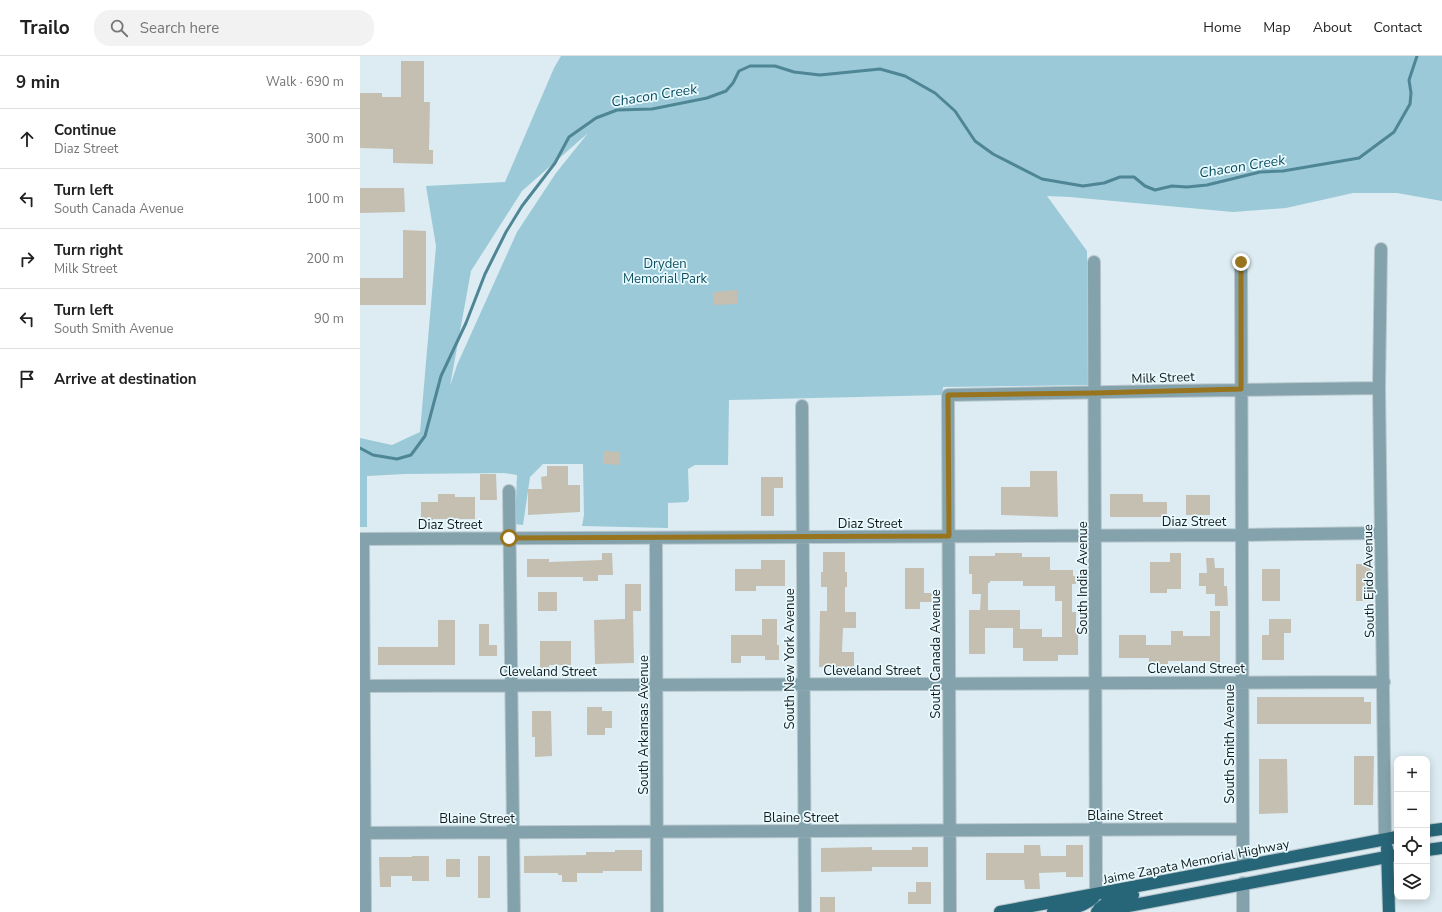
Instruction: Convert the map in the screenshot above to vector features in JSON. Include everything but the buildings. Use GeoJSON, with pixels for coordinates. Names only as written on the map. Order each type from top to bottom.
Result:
{"type":"FeatureCollection","features":[{"type":"Feature","properties":{"kind":"main road"},"geometry":{"type":"LineString","coordinates":[[1430,831],[1442,829]]}},
{"type":"Feature","properties":{"kind":"main road","name":"South Ejido Avenue"},"geometry":{"type":"LineString","coordinates":[[1389,912],[1392,856],[1391,838]]}},
{"type":"Feature","properties":{"kind":"main road","name":"Jaime Zapata Memorial Highway"},"geometry":{"type":"LineString","coordinates":[[1000,912],[1391,838]]}},
{"type":"Feature","properties":{"kind":"main road"},"geometry":{"type":"LineString","coordinates":[[1430,850],[1442,848]]}},
{"type":"Feature","properties":{"kind":"main road"},"geometry":{"type":"LineString","coordinates":[[1097,912],[1243,883],[1392,856]]}},
{"type":"Feature","properties":{"kind":"main road"},"geometry":{"type":"LineString","coordinates":[[1097,912],[1104,904],[1117,899],[1221,879],[1243,866]]}},
{"type":"Feature","properties":{"kind":"main road"},"geometry":{"type":"LineString","coordinates":[[1053,912],[1089,902],[1096,894]]}},
{"type":"Feature","properties":{"kind":"street","name":"South Ejido Avenue"},"geometry":{"type":"LineString","coordinates":[[1381,249],[1379,388],[1381,533],[1384,682],[1391,838]]}},
{"type":"Feature","properties":{"kind":"street","name":"South India Avenue"},"geometry":{"type":"LineString","coordinates":[[1094,262],[1097,682],[1096,894]]}},
{"type":"Feature","properties":{"kind":"street","name":"South Smith Avenue"},"geometry":{"type":"LineString","coordinates":[[1241,262],[1243,866]]}},
{"type":"Feature","properties":{"kind":"street","name":"Milk Street"},"geometry":{"type":"LineString","coordinates":[[948,395],[1241,389],[1379,388]]}},
{"type":"Feature","properties":{"kind":"street","name":"South Canada Avenue"},"geometry":{"type":"LineString","coordinates":[[948,395],[950,912]]}},
{"type":"Feature","properties":{"kind":"street","name":"South New York Avenue"},"geometry":{"type":"LineString","coordinates":[[802,406],[805,912]]}},
{"type":"Feature","properties":{"kind":"street"},"geometry":{"type":"LineString","coordinates":[[509,491],[510,685],[514,912]]}},
{"type":"Feature","properties":{"kind":"street","name":"Diaz Street"},"geometry":{"type":"LineString","coordinates":[[361,539],[1095,536],[1381,533]]}},
{"type":"Feature","properties":{"kind":"street","name":"South Arkansas Avenue"},"geometry":{"type":"LineString","coordinates":[[656,538],[657,912]]}},
{"type":"Feature","properties":{"kind":"street"},"geometry":{"type":"LineString","coordinates":[[361,539],[362,833],[365,912]]}},
{"type":"Feature","properties":{"kind":"street","name":"Cleveland Street"},"geometry":{"type":"LineString","coordinates":[[362,686],[1384,682]]}},
{"type":"Feature","properties":{"kind":"street","name":"Blaine Street"},"geometry":{"type":"LineString","coordinates":[[362,833],[1243,829]]}},
{"type":"Feature","properties":{"kind":"street"},"geometry":{"type":"LineString","coordinates":[[1243,883],[1243,912]]}},
{"type":"Feature","properties":{"kind":"green space","name":"Dryden Memorial Park"},"geometry":{"type":"Polygon","coordinates":[[[561,56],[1442,56],[1442,201],[1397,193],[1353,193],[1286,208],[1233,212],[1047,196],[1087,251],[1088,385],[943,387],[942,395],[729,400],[728,465],[695,465],[688,469],[689,499],[687,502],[668,503],[668,528],[582,526],[584,515],[583,464],[543,464],[530,477],[523,525],[515,524],[517,475],[504,473],[367,476],[367,527],[360,527],[360,438],[392,445],[420,432],[436,246],[426,186],[505,182],[554,68],[561,56]],[[588,133],[522,191],[471,271],[450,386],[457,365],[517,232],[556,173],[588,133]]]}},
{"type":"Feature","properties":{"kind":"waterway","name":"Chacon Creek"},"geometry":{"type":"LineString","coordinates":[[360,448],[373,455],[397,459],[411,455],[425,436],[441,376],[466,323],[485,274],[506,232],[522,206],[555,163],[569,137],[596,118],[617,110],[652,109],[707,98],[726,91],[733,83],[739,71],[750,66],[775,66],[794,72],[820,75],[880,69],[905,76],[935,93],[955,111],[975,141],[993,154],[1042,179],[1083,186],[1104,183],[1120,177],[1134,177],[1145,186],[1155,190],[1172,186],[1187,187],[1207,185],[1260,172],[1283,171],[1359,158],[1394,132],[1410,104],[1411,93],[1409,80],[1417,56]]}},
{"type":"Feature","properties":{"kind":"route"},"geometry":{"type":"LineString","coordinates":[[509,538],[949,536],[948,395],[1241,389],[1241,262]]}}]}
